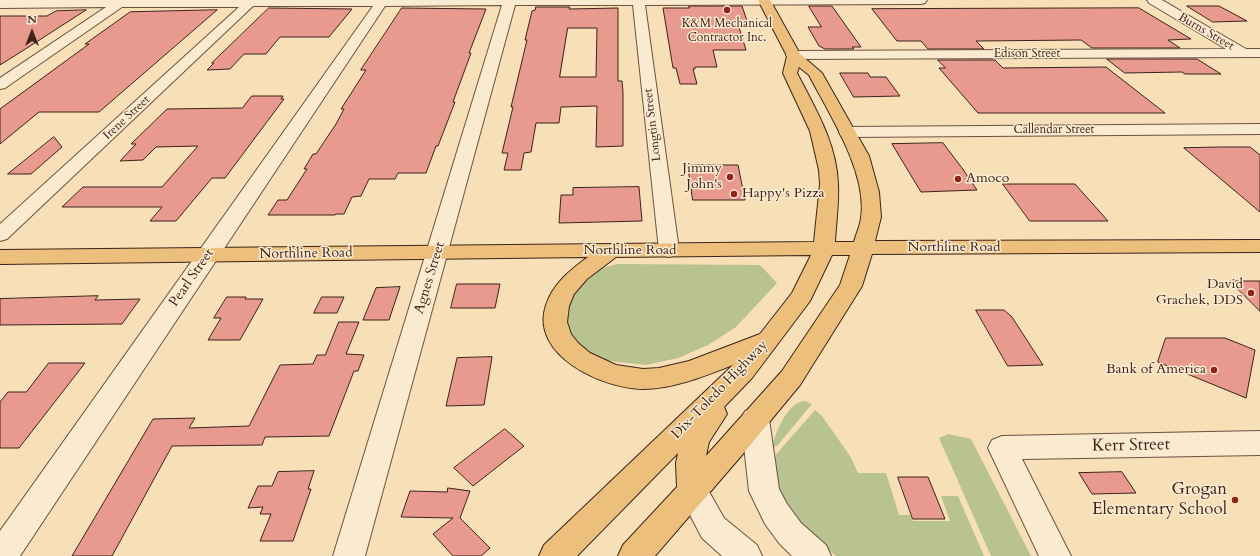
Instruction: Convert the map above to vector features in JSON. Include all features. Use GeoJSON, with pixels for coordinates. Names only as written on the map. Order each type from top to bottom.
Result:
{"type":"FeatureCollection","features":[{"type":"Feature","properties":{"kind":"main road"},"geometry":{"type":"LineString","coordinates":[[634,556],[790,378],[821,334],[851,286],[871,217],[870,192],[860,156],[814,73],[793,55],[764,0]]}},
{"type":"Feature","properties":{"kind":"main road","name":"Dix-Toledo Highway"},"geometry":{"type":"LineString","coordinates":[[555,556],[743,371],[802,296],[824,250],[829,184],[828,170],[818,131],[790,73],[793,55]]}},
{"type":"Feature","properties":{"kind":"main road","name":"Northline Road"},"geometry":{"type":"LineString","coordinates":[[0,257],[669,250],[824,250],[863,248],[1260,246]]}},
{"type":"Feature","properties":{"kind":"main road"},"geometry":{"type":"LineString","coordinates":[[612,251],[579,274],[563,294],[557,307],[557,328],[562,339],[568,348],[577,356],[595,368],[630,378],[666,376],[685,372],[768,341]]}},
{"type":"Feature","properties":{"kind":"main road"},"geometry":{"type":"LineString","coordinates":[[692,490],[690,463],[696,438],[727,398],[743,371]]}},
{"type":"Feature","properties":{"kind":"street"},"geometry":{"type":"LineString","coordinates":[[0,4],[252,1],[921,0]]}},
{"type":"Feature","properties":{"kind":"street","name":"Burns Street"},"geometry":{"type":"LineString","coordinates":[[1153,0],[1260,63]]}},
{"type":"Feature","properties":{"kind":"street","name":"Irene Street"},"geometry":{"type":"LineString","coordinates":[[0,235],[252,1]]}},
{"type":"Feature","properties":{"kind":"street","name":"Pearl Street"},"geometry":{"type":"LineString","coordinates":[[1,556],[382,1]]}},
{"type":"Feature","properties":{"kind":"street","name":"Agnes Street"},"geometry":{"type":"LineString","coordinates":[[350,556],[510,1]]}},
{"type":"Feature","properties":{"kind":"street","name":"Longtin Street"},"geometry":{"type":"LineString","coordinates":[[638,1],[669,250]]}},
{"type":"Feature","properties":{"kind":"street"},"geometry":{"type":"LineString","coordinates":[[0,85],[122,2]]}},
{"type":"Feature","properties":{"kind":"street","name":"Edison Street"},"geometry":{"type":"LineString","coordinates":[[793,55],[1260,53]]}},
{"type":"Feature","properties":{"kind":"street","name":"Callendar Street"},"geometry":{"type":"LineString","coordinates":[[847,132],[1260,129]]}},
{"type":"Feature","properties":{"kind":"street"},"geometry":{"type":"LineString","coordinates":[[755,419],[764,491],[781,521],[790,533],[815,556]]}},
{"type":"Feature","properties":{"kind":"street","name":"Kerr Street"},"geometry":{"type":"LineString","coordinates":[[1055,556],[1002,448],[1260,443]]}},
{"type":"Feature","properties":{"kind":"street"},"geometry":{"type":"LineString","coordinates":[[692,490],[713,528],[746,556]]}},
{"type":"Feature","properties":{"kind":"green space"},"geometry":{"type":"Polygon","coordinates":[[[617,264],[760,265],[777,283],[736,327],[708,345],[678,358],[646,365],[617,362],[601,359],[585,351],[569,338],[564,323],[573,289],[596,270],[617,264]]]}},
{"type":"Feature","properties":{"kind":"green space"},"geometry":{"type":"Polygon","coordinates":[[[805,401],[812,404],[777,446],[772,448],[776,434],[783,419],[793,406],[799,402],[805,401]]]}},
{"type":"Feature","properties":{"kind":"green space"},"geometry":{"type":"Polygon","coordinates":[[[815,410],[822,416],[850,456],[858,473],[886,473],[899,515],[910,515],[913,521],[950,521],[941,496],[958,496],[984,556],[836,556],[801,524],[787,505],[781,495],[776,481],[772,459],[815,410]]]}},
{"type":"Feature","properties":{"kind":"green space"},"geometry":{"type":"Polygon","coordinates":[[[948,434],[971,439],[1031,556],[991,556],[939,438],[948,434]]]}},
{"type":"Feature","properties":{"kind":"building"},"geometry":{"type":"Polygon","coordinates":[[[689,6],[742,6],[749,27],[739,27],[746,50],[713,50],[717,67],[695,67],[695,69],[693,69],[697,84],[680,84],[676,68],[673,68],[663,8],[689,8],[689,6]]]}},
{"type":"Feature","properties":{"kind":"building"},"geometry":{"type":"Polygon","coordinates":[[[809,6],[832,6],[861,47],[852,47],[854,49],[825,49],[819,46],[808,27],[821,27],[809,6]]]}},
{"type":"Feature","properties":{"kind":"building"},"geometry":{"type":"Polygon","coordinates":[[[1187,6],[1219,6],[1247,21],[1213,22],[1187,6]]]}},
{"type":"Feature","properties":{"kind":"building"},"geometry":{"type":"Polygon","coordinates":[[[536,7],[570,7],[569,9],[618,8],[618,81],[622,81],[623,92],[623,146],[596,147],[597,106],[561,107],[559,123],[536,123],[531,152],[524,153],[521,170],[504,170],[508,153],[502,153],[527,40],[525,40],[532,11],[535,10],[536,7]],[[568,28],[560,77],[596,77],[597,28],[568,28]]]}},
{"type":"Feature","properties":{"kind":"building"},"geometry":{"type":"Polygon","coordinates":[[[269,8],[352,9],[329,37],[280,37],[266,54],[244,54],[230,69],[207,70],[214,63],[212,63],[269,8]]]}},
{"type":"Feature","properties":{"kind":"building"},"geometry":{"type":"Polygon","coordinates":[[[402,8],[486,9],[469,53],[471,53],[453,102],[455,102],[426,173],[398,173],[395,179],[369,179],[361,196],[352,197],[344,214],[268,215],[278,200],[287,200],[307,169],[304,169],[313,154],[316,154],[336,124],[344,109],[341,109],[366,70],[361,70],[402,8]]]}},
{"type":"Feature","properties":{"kind":"building"},"geometry":{"type":"Polygon","coordinates":[[[1139,8],[1191,39],[1168,40],[1180,48],[1092,48],[1081,40],[976,41],[984,49],[928,49],[921,41],[897,41],[872,9],[1139,8]]]}},
{"type":"Feature","properties":{"kind":"building"},"geometry":{"type":"Polygon","coordinates":[[[86,10],[0,65],[0,16],[47,16],[56,11],[86,10]]]}},
{"type":"Feature","properties":{"kind":"building"},"geometry":{"type":"Polygon","coordinates":[[[217,10],[99,112],[39,112],[0,144],[0,109],[89,44],[85,44],[130,12],[217,10]]]}},
{"type":"Feature","properties":{"kind":"building"},"geometry":{"type":"Polygon","coordinates":[[[1107,59],[1197,59],[1221,74],[1185,74],[1182,72],[1125,73],[1107,59]]]}},
{"type":"Feature","properties":{"kind":"building"},"geometry":{"type":"Polygon","coordinates":[[[938,60],[995,60],[1003,68],[1106,67],[1165,113],[978,113],[939,68],[945,68],[938,60]]]}},
{"type":"Feature","properties":{"kind":"building"},"geometry":{"type":"Polygon","coordinates":[[[840,73],[868,73],[870,77],[886,77],[900,96],[854,97],[840,73]]]}},
{"type":"Feature","properties":{"kind":"building"},"geometry":{"type":"Polygon","coordinates":[[[252,96],[283,96],[281,99],[284,99],[225,178],[212,178],[176,221],[150,221],[162,207],[62,207],[83,187],[162,187],[198,146],[156,147],[143,160],[120,161],[136,144],[131,144],[167,109],[242,108],[252,96]]]}},
{"type":"Feature","properties":{"kind":"building"},"geometry":{"type":"Polygon","coordinates":[[[54,137],[62,147],[31,174],[8,174],[54,137]]]}},
{"type":"Feature","properties":{"kind":"building"},"geometry":{"type":"Polygon","coordinates":[[[943,143],[977,190],[921,192],[892,144],[943,143]]]}},
{"type":"Feature","properties":{"kind":"building"},"geometry":{"type":"Polygon","coordinates":[[[1250,147],[1260,155],[1260,212],[1184,148],[1250,147]]]}},
{"type":"Feature","properties":{"kind":"building"},"geometry":{"type":"Polygon","coordinates":[[[688,165],[738,165],[745,200],[693,200],[688,165]]]}},
{"type":"Feature","properties":{"kind":"building"},"geometry":{"type":"Polygon","coordinates":[[[1003,184],[1075,184],[1108,221],[1030,221],[1003,184]]]}},
{"type":"Feature","properties":{"kind":"building"},"geometry":{"type":"Polygon","coordinates":[[[639,187],[642,221],[559,223],[561,195],[573,195],[573,188],[639,187]]]}},
{"type":"Feature","properties":{"kind":"building","name":"David Grachek, DDS"},"geometry":{"type":"Polygon","coordinates":[[[1230,281],[1260,281],[1260,311],[1230,281]]]}},
{"type":"Feature","properties":{"kind":"building"},"geometry":{"type":"Polygon","coordinates":[[[457,284],[500,284],[495,308],[451,308],[457,284]]]}},
{"type":"Feature","properties":{"kind":"building"},"geometry":{"type":"Polygon","coordinates":[[[400,287],[389,320],[363,320],[376,288],[400,287]]]}},
{"type":"Feature","properties":{"kind":"building"},"geometry":{"type":"Polygon","coordinates":[[[98,296],[95,300],[140,299],[122,324],[0,325],[0,299],[98,296]]]}},
{"type":"Feature","properties":{"kind":"building"},"geometry":{"type":"Polygon","coordinates":[[[227,297],[263,299],[240,340],[208,340],[221,318],[214,318],[227,297]]]}},
{"type":"Feature","properties":{"kind":"building"},"geometry":{"type":"Polygon","coordinates":[[[322,297],[344,297],[337,313],[314,313],[322,297]]]}},
{"type":"Feature","properties":{"kind":"building"},"geometry":{"type":"Polygon","coordinates":[[[976,310],[1004,310],[1012,317],[1043,365],[1008,366],[976,310]]]}},
{"type":"Feature","properties":{"kind":"building"},"geometry":{"type":"Polygon","coordinates":[[[339,322],[359,322],[346,354],[364,355],[358,371],[354,371],[329,436],[265,437],[262,445],[172,446],[112,556],[72,556],[153,419],[195,418],[189,428],[249,426],[280,365],[313,364],[317,355],[325,355],[339,322]]]}},
{"type":"Feature","properties":{"kind":"building","name":"Bank of America"},"geometry":{"type":"Polygon","coordinates":[[[1166,338],[1225,338],[1255,350],[1246,398],[1158,362],[1166,338]]]}},
{"type":"Feature","properties":{"kind":"building"},"geometry":{"type":"Polygon","coordinates":[[[492,357],[484,405],[446,406],[457,358],[492,357]]]}},
{"type":"Feature","properties":{"kind":"building"},"geometry":{"type":"Polygon","coordinates":[[[49,363],[85,363],[19,448],[0,448],[0,402],[8,392],[26,392],[49,363]]]}},
{"type":"Feature","properties":{"kind":"building"},"geometry":{"type":"Polygon","coordinates":[[[505,429],[524,446],[473,486],[454,468],[505,429]]]}},
{"type":"Feature","properties":{"kind":"building"},"geometry":{"type":"Polygon","coordinates":[[[314,471],[308,489],[311,489],[293,541],[260,541],[271,514],[260,514],[263,507],[248,508],[258,486],[272,486],[278,472],[314,471]]]}},
{"type":"Feature","properties":{"kind":"building"},"geometry":{"type":"Polygon","coordinates":[[[1122,472],[1136,493],[1092,494],[1079,473],[1122,472]]]}},
{"type":"Feature","properties":{"kind":"building"},"geometry":{"type":"Polygon","coordinates":[[[898,477],[928,477],[945,519],[913,519],[898,477]]]}},
{"type":"Feature","properties":{"kind":"building"},"geometry":{"type":"Polygon","coordinates":[[[448,488],[470,491],[460,518],[490,548],[481,556],[453,556],[433,534],[453,518],[401,517],[410,491],[447,492],[448,488]]]}},
{"type":"Feature","properties":{"kind":"place","name":"K&M Mechanical Contractor Inc."},"geometry":{"type":"Point","coordinates":[727,10]}},
{"type":"Feature","properties":{"kind":"place","name":"Jimmy John's"},"geometry":{"type":"Point","coordinates":[730,177]}},
{"type":"Feature","properties":{"kind":"place","name":"Amoco"},"geometry":{"type":"Point","coordinates":[958,179]}},
{"type":"Feature","properties":{"kind":"place","name":"Happy's Pizza"},"geometry":{"type":"Point","coordinates":[734,194]}},
{"type":"Feature","properties":{"kind":"place","name":"David Grachek, DDS"},"geometry":{"type":"Point","coordinates":[1251,293]}},
{"type":"Feature","properties":{"kind":"place","name":"Bank of America"},"geometry":{"type":"Point","coordinates":[1214,370]}},
{"type":"Feature","properties":{"kind":"place","name":"Grogan Elementary School"},"geometry":{"type":"Point","coordinates":[1235,500]}}]}
